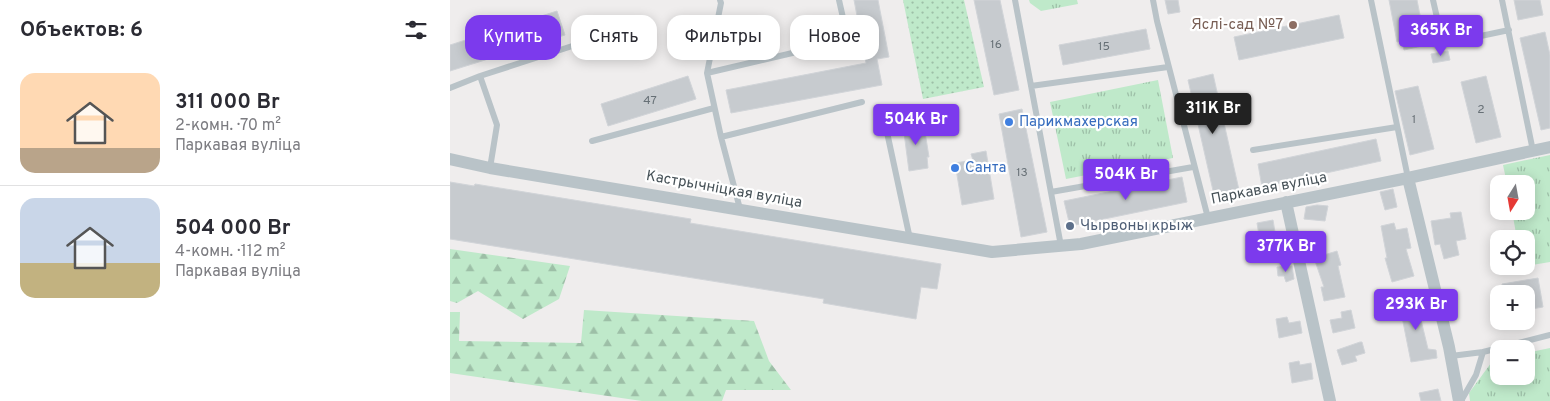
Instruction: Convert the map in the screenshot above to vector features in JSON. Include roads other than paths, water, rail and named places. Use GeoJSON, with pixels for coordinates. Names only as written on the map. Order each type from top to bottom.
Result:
{"type":"FeatureCollection","features":[{"type":"Feature","properties":{"kind":"street","name":"Паркавая вуліца"},"geometry":{"type":"LineString","coordinates":[[992,252],[1080,244],[1408,178],[1550,147]]}},
{"type":"Feature","properties":{"kind":"street","name":"Кастрычніцкая вуліца"},"geometry":{"type":"LineString","coordinates":[[450,160],[911,240],[992,252]]}},
{"type":"Feature","properties":{"kind":"street"},"geometry":{"type":"LineString","coordinates":[[1408,178],[1460,401]]}},
{"type":"Feature","properties":{"kind":"street"},"geometry":{"type":"LineString","coordinates":[[1286,202],[1330,401]]}},
{"type":"Feature","properties":{"kind":"lane"},"geometry":{"type":"LineString","coordinates":[[720,0],[721,3],[707,73],[740,209]]}},
{"type":"Feature","properties":{"kind":"lane"},"geometry":{"type":"LineString","coordinates":[[707,73],[848,40],[840,0]]}},
{"type":"Feature","properties":{"kind":"lane"},"geometry":{"type":"LineString","coordinates":[[1015,0],[1061,246]]}},
{"type":"Feature","properties":{"kind":"lane"},"geometry":{"type":"LineString","coordinates":[[1153,0],[1193,167],[1208,218]]}},
{"type":"Feature","properties":{"kind":"lane"},"geometry":{"type":"LineString","coordinates":[[1371,0],[1408,178]]}},
{"type":"Feature","properties":{"kind":"lane"},"geometry":{"type":"LineString","coordinates":[[1441,0],[1434,1],[1443,44],[1509,30]]}},
{"type":"Feature","properties":{"kind":"lane"},"geometry":{"type":"LineString","coordinates":[[1502,0],[1533,151]]}},
{"type":"Feature","properties":{"kind":"lane"},"geometry":{"type":"LineString","coordinates":[[450,88],[480,76],[571,47]]}},
{"type":"Feature","properties":{"kind":"lane"},"geometry":{"type":"LineString","coordinates":[[1031,86],[1168,67]]}},
{"type":"Feature","properties":{"kind":"lane"},"geometry":{"type":"LineString","coordinates":[[480,76],[497,126],[490,168]]}},
{"type":"Feature","properties":{"kind":"lane"},"geometry":{"type":"LineString","coordinates":[[721,137],[862,102]]}},
{"type":"Feature","properties":{"kind":"lane"},"geometry":{"type":"LineString","coordinates":[[592,141],[714,108]]}},
{"type":"Feature","properties":{"kind":"lane"},"geometry":{"type":"LineString","coordinates":[[885,123],[911,240]]}},
{"type":"Feature","properties":{"kind":"lane"},"geometry":{"type":"LineString","coordinates":[[1253,150],[1397,126]]}},
{"type":"Feature","properties":{"kind":"lane"},"geometry":{"type":"LineString","coordinates":[[1051,192],[1193,167]]}},
{"type":"Feature","properties":{"kind":"lane"},"geometry":{"type":"LineString","coordinates":[[1450,356],[1483,352],[1550,335]]}},
{"type":"Feature","properties":{"kind":"lane"},"geometry":{"type":"LineString","coordinates":[[1460,401],[1476,375],[1483,352]]}},
{"type":"Feature","properties":{"kind":"place","name":"Яслі-сад №7"},"geometry":{"type":"Point","coordinates":[1293,25]}},
{"type":"Feature","properties":{"kind":"place","name":"Парикмахерская"},"geometry":{"type":"Point","coordinates":[1009,122]}},
{"type":"Feature","properties":{"kind":"place","name":"Санта"},"geometry":{"type":"Point","coordinates":[955,168]}},
{"type":"Feature","properties":{"kind":"place","name":"Чырвоны крыж"},"geometry":{"type":"Point","coordinates":[1070,226]}}]}
